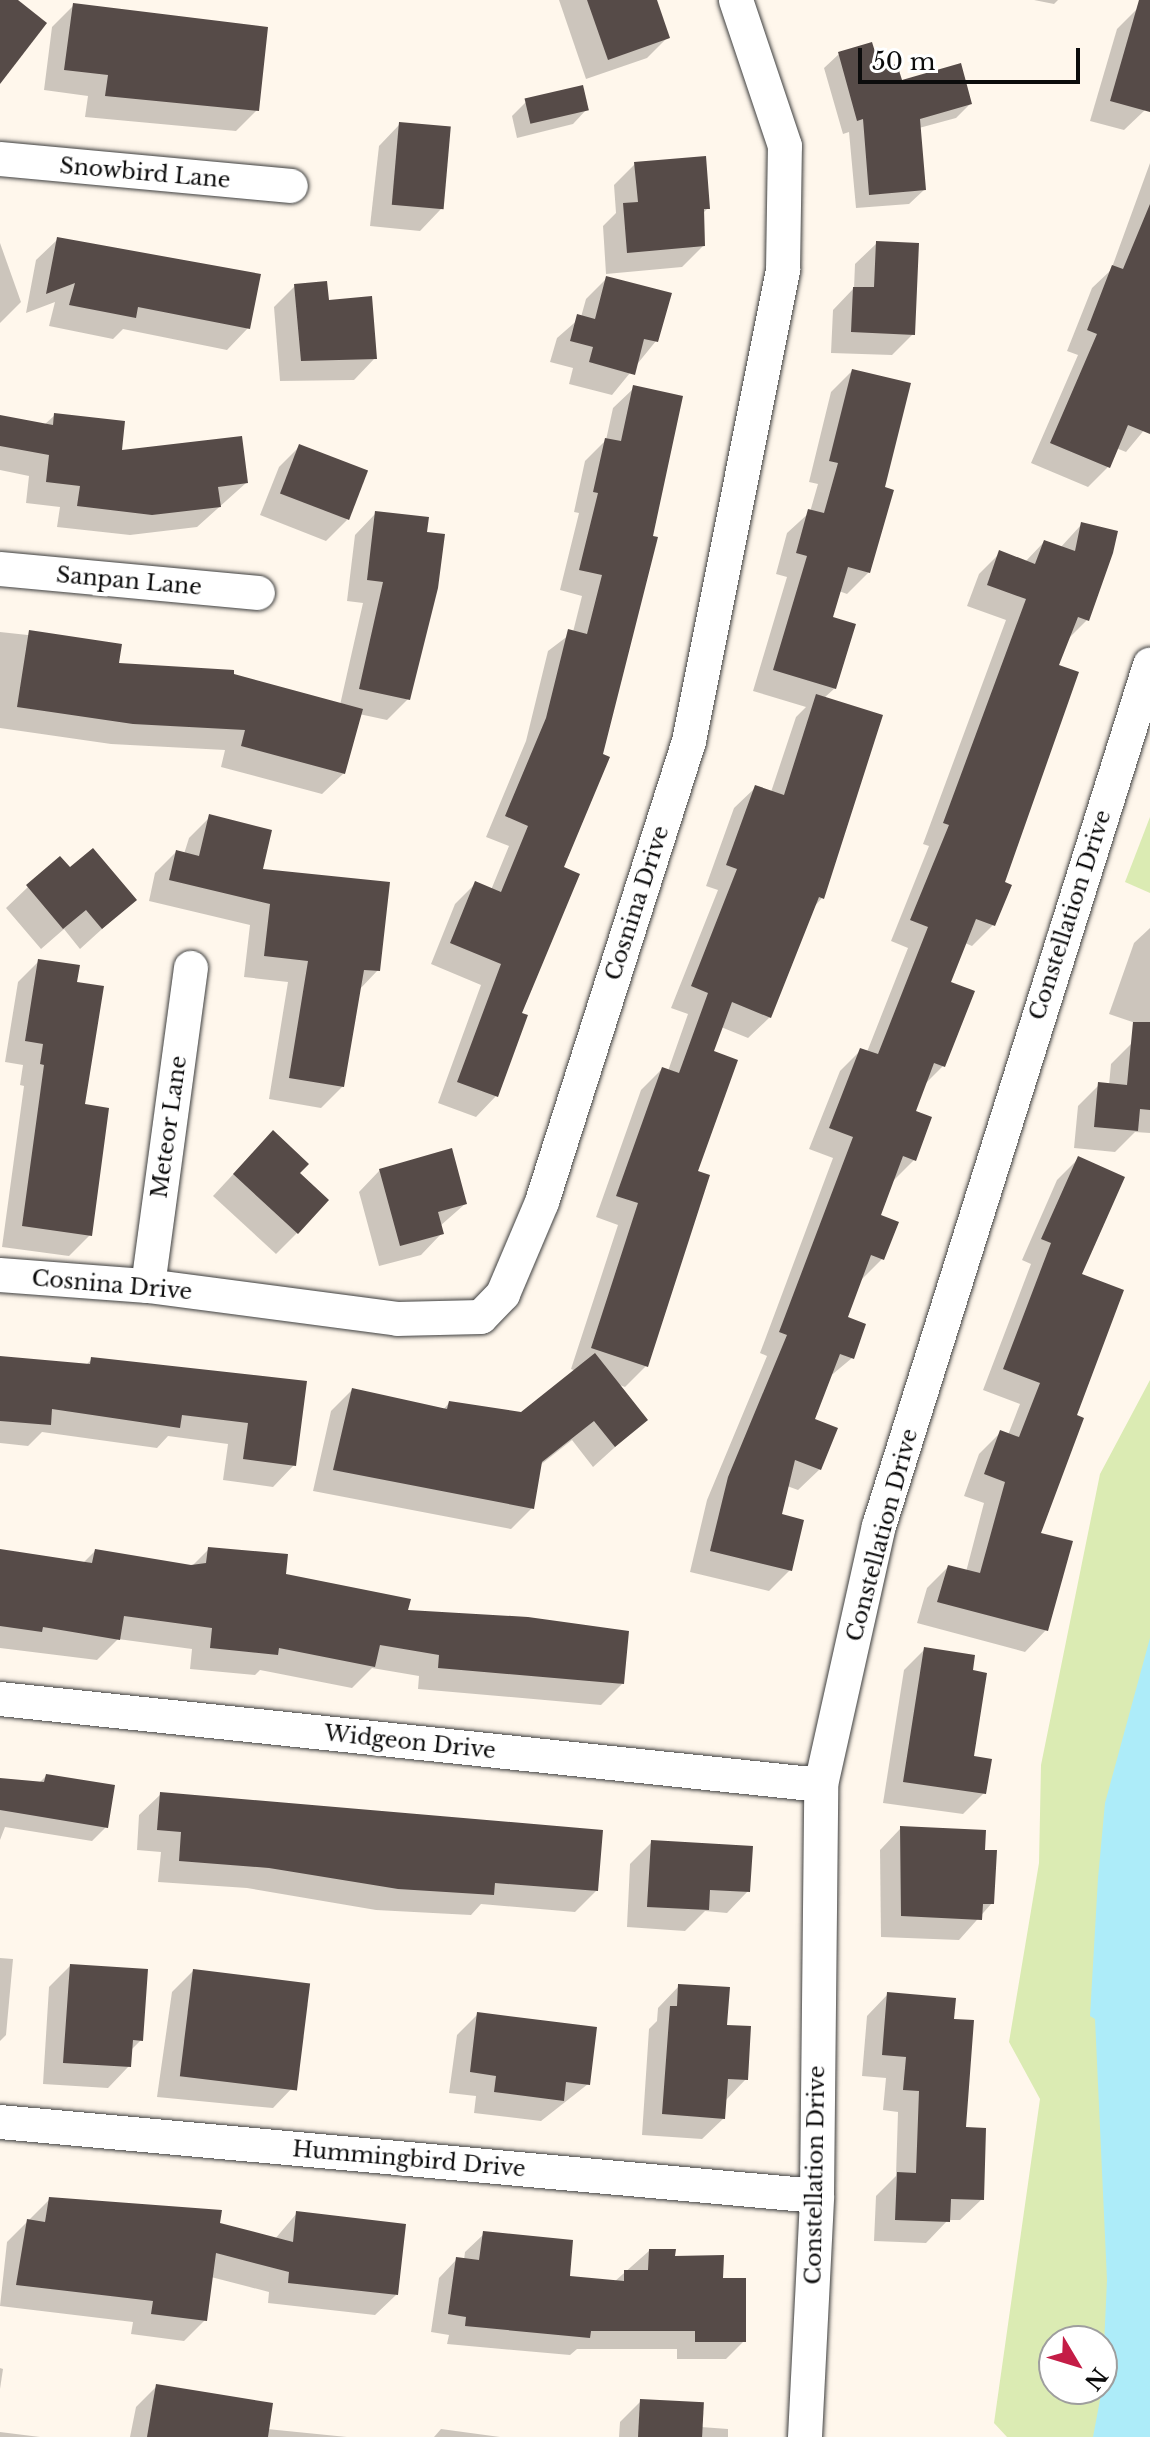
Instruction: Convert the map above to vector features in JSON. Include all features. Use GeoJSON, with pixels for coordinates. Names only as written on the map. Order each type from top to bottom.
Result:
{"type":"FeatureCollection","features":[{"type":"Feature","properties":{"kind":"street","name":"Cosnina Drive"},"geometry":{"type":"LineString","coordinates":[[0,1275],[148,1286],[397,1319],[481,1317],[503,1294],[526,1248],[689,741],[783,270],[785,146],[736,0]]}},
{"type":"Feature","properties":{"kind":"street","name":"Snowbird Lane"},"geometry":{"type":"LineString","coordinates":[[0,159],[291,186]]}},
{"type":"Feature","properties":{"kind":"street","name":"Sanpan Lane"},"geometry":{"type":"LineString","coordinates":[[0,569],[258,593]]}},
{"type":"Feature","properties":{"kind":"street","name":"Constellation Drive"},"geometry":{"type":"LineString","coordinates":[[805,2437],[817,2196],[821,1785],[879,1526],[1150,665]]}},
{"type":"Feature","properties":{"kind":"street","name":"Meteor Lane"},"geometry":{"type":"LineString","coordinates":[[148,1286],[191,968]]}},
{"type":"Feature","properties":{"kind":"street","name":"Widgeon Drive"},"geometry":{"type":"LineString","coordinates":[[0,1699],[821,1785]]}},
{"type":"Feature","properties":{"kind":"street","name":"Hummingbird Drive"},"geometry":{"type":"LineString","coordinates":[[0,2122],[817,2196]]}},
{"type":"Feature","properties":{"kind":"green space"},"geometry":{"type":"Polygon","coordinates":[[[1150,817],[1150,893],[1125,882],[1150,817]]]}},
{"type":"Feature","properties":{"kind":"green space"},"geometry":{"type":"Polygon","coordinates":[[[1150,1380],[1150,2437],[1007,2437],[994,2423],[1040,2099],[1009,2042],[1039,1863],[1041,1765],[1100,1474],[1150,1380]]]}},
{"type":"Feature","properties":{"kind":"water"},"geometry":{"type":"Polygon","coordinates":[[[1150,1638],[1150,2437],[1093,2437],[1099,2405],[1118,2405],[1118,2325],[1105,2325],[1107,2280],[1095,2019],[1090,2016],[1105,1803],[1150,1638]]]}},
{"type":"Feature","properties":{"kind":"building"},"geometry":{"type":"Polygon","coordinates":[[[0,0],[18,0],[47,23],[0,84],[0,0]]]}},
{"type":"Feature","properties":{"kind":"building"},"geometry":{"type":"Polygon","coordinates":[[[587,0],[657,0],[670,38],[608,60],[587,0]]]}},
{"type":"Feature","properties":{"kind":"building"},"geometry":{"type":"Polygon","coordinates":[[[1139,0],[1150,0],[1150,112],[1110,101],[1139,0]]]}},
{"type":"Feature","properties":{"kind":"building"},"geometry":{"type":"Polygon","coordinates":[[[73,3],[268,27],[259,111],[105,96],[108,75],[64,70],[73,3]]]}},
{"type":"Feature","properties":{"kind":"building"},"geometry":{"type":"Polygon","coordinates":[[[872,42],[880,68],[897,64],[902,80],[961,63],[972,104],[920,119],[926,190],[869,195],[863,119],[857,121],[838,52],[872,42]]]}},
{"type":"Feature","properties":{"kind":"building"},"geometry":{"type":"Polygon","coordinates":[[[583,85],[589,110],[530,124],[525,98],[583,85]]]}},
{"type":"Feature","properties":{"kind":"building"},"geometry":{"type":"Polygon","coordinates":[[[399,122],[451,127],[444,209],[392,205],[399,122]]]}},
{"type":"Feature","properties":{"kind":"building"},"geometry":{"type":"Polygon","coordinates":[[[706,156],[710,209],[704,209],[705,246],[627,253],[623,203],[638,202],[634,162],[706,156]]]}},
{"type":"Feature","properties":{"kind":"building"},"geometry":{"type":"Polygon","coordinates":[[[1150,204],[1150,434],[1128,425],[1110,468],[1050,443],[1097,334],[1087,330],[1112,265],[1123,269],[1150,204]]]}},
{"type":"Feature","properties":{"kind":"building"},"geometry":{"type":"Polygon","coordinates":[[[57,237],[261,274],[250,329],[138,307],[136,318],[69,305],[75,283],[46,294],[57,237]]]}},
{"type":"Feature","properties":{"kind":"building"},"geometry":{"type":"Polygon","coordinates":[[[876,241],[919,243],[915,335],[851,332],[853,287],[874,287],[876,241]]]}},
{"type":"Feature","properties":{"kind":"building"},"geometry":{"type":"Polygon","coordinates":[[[606,276],[672,293],[658,342],[644,339],[635,375],[589,362],[593,347],[570,341],[577,314],[595,319],[606,276]]]}},
{"type":"Feature","properties":{"kind":"building"},"geometry":{"type":"Polygon","coordinates":[[[327,281],[329,300],[372,296],[377,359],[301,361],[294,284],[327,281]]]}},
{"type":"Feature","properties":{"kind":"building"},"geometry":{"type":"Polygon","coordinates":[[[852,369],[911,383],[885,487],[894,490],[870,573],[848,567],[833,617],[856,624],[836,689],[773,670],[807,556],[796,553],[808,509],[824,513],[838,463],[829,461],[852,369]]]}},
{"type":"Feature","properties":{"kind":"building"},"geometry":{"type":"Polygon","coordinates":[[[633,385],[683,396],[653,536],[658,537],[603,754],[610,757],[564,867],[580,874],[522,1013],[528,1015],[498,1097],[457,1082],[501,964],[450,943],[475,881],[501,892],[528,826],[505,816],[546,718],[568,629],[587,634],[602,575],[579,570],[598,493],[593,492],[605,438],[621,441],[633,385]]]}},
{"type":"Feature","properties":{"kind":"building"},"geometry":{"type":"Polygon","coordinates":[[[54,413],[125,421],[122,450],[242,436],[248,483],[218,487],[221,507],[152,515],[77,506],[80,486],[46,482],[49,455],[0,446],[0,415],[53,425],[54,413]]]}},
{"type":"Feature","properties":{"kind":"building"},"geometry":{"type":"Polygon","coordinates":[[[299,444],[368,471],[349,520],[280,493],[299,444]]]}},
{"type":"Feature","properties":{"kind":"building"},"geometry":{"type":"Polygon","coordinates":[[[375,511],[429,517],[427,532],[445,534],[438,588],[410,700],[359,689],[383,582],[367,580],[375,511]]]}},
{"type":"Feature","properties":{"kind":"building"},"geometry":{"type":"Polygon","coordinates":[[[1081,522],[1118,531],[1113,553],[1089,621],[1078,617],[1059,665],[1079,672],[1005,882],[1012,885],[995,926],[976,919],[951,982],[975,991],[945,1067],[934,1063],[916,1111],[932,1117],[916,1161],[903,1156],[881,1215],[899,1222],[884,1260],[871,1255],[848,1317],[866,1324],[854,1359],[840,1354],[815,1419],[838,1428],[821,1470],[795,1460],[782,1514],[804,1520],[792,1571],[710,1551],[728,1477],[787,1335],[779,1332],[853,1137],[829,1128],[860,1048],[878,1054],[928,927],[910,920],[949,825],[943,823],[1026,599],[987,585],[999,550],[1035,564],[1044,540],[1075,551],[1081,522]]]}},
{"type":"Feature","properties":{"kind":"building"},"geometry":{"type":"Polygon","coordinates":[[[29,630],[122,644],[119,663],[234,670],[234,674],[363,709],[345,774],[241,746],[245,730],[133,724],[17,707],[29,630]]]}},
{"type":"Feature","properties":{"kind":"building"},"geometry":{"type":"Polygon","coordinates":[[[816,694],[883,715],[824,899],[819,897],[771,1018],[732,1002],[714,1051],[738,1060],[698,1171],[710,1175],[648,1367],[591,1348],[638,1203],[616,1196],[662,1067],[679,1073],[708,993],[691,986],[737,869],[726,865],[755,785],[784,795],[816,694]]]}},
{"type":"Feature","properties":{"kind":"building"},"geometry":{"type":"Polygon","coordinates":[[[209,814],[272,830],[263,869],[390,882],[380,971],[364,970],[344,1087],[289,1078],[308,961],[264,956],[270,904],[169,880],[176,850],[199,856],[209,814]]]}},
{"type":"Feature","properties":{"kind":"building"},"geometry":{"type":"Polygon","coordinates":[[[93,848],[137,900],[102,929],[86,910],[63,929],[26,885],[60,856],[70,867],[93,848]]]}},
{"type":"Feature","properties":{"kind":"building"},"geometry":{"type":"Polygon","coordinates":[[[38,959],[80,965],[77,982],[104,986],[85,1104],[109,1108],[92,1236],[22,1226],[44,1065],[40,1064],[43,1044],[25,1041],[38,959]]]}},
{"type":"Feature","properties":{"kind":"building"},"geometry":{"type":"Polygon","coordinates":[[[1133,1022],[1150,1022],[1150,1110],[1140,1109],[1138,1131],[1094,1127],[1098,1082],[1127,1085],[1133,1022]]]}},
{"type":"Feature","properties":{"kind":"building"},"geometry":{"type":"Polygon","coordinates":[[[273,1130],[309,1164],[300,1173],[329,1200],[298,1234],[233,1174],[273,1130]]]}},
{"type":"Feature","properties":{"kind":"building"},"geometry":{"type":"Polygon","coordinates":[[[452,1148],[467,1204],[438,1212],[444,1234],[400,1246],[379,1169],[452,1148]]]}},
{"type":"Feature","properties":{"kind":"building"},"geometry":{"type":"Polygon","coordinates":[[[1078,1156],[1125,1177],[1082,1274],[1124,1290],[1077,1415],[1084,1418],[1041,1533],[1073,1541],[1048,1631],[937,1602],[948,1565],[980,1573],[1005,1482],[984,1474],[1000,1430],[1019,1437],[1040,1383],[1003,1369],[1051,1243],[1041,1239],[1078,1156]]]}},
{"type":"Feature","properties":{"kind":"building"},"geometry":{"type":"Polygon","coordinates":[[[595,1353],[648,1420],[615,1447],[594,1421],[542,1462],[534,1509],[333,1470],[352,1388],[447,1409],[449,1401],[521,1412],[595,1353]]]}},
{"type":"Feature","properties":{"kind":"building"},"geometry":{"type":"Polygon","coordinates":[[[0,1356],[90,1364],[91,1357],[307,1381],[296,1466],[243,1459],[248,1423],[182,1415],[180,1428],[52,1409],[51,1425],[0,1421],[0,1356]]]}},
{"type":"Feature","properties":{"kind":"building"},"geometry":{"type":"Polygon","coordinates":[[[208,1547],[288,1554],[286,1574],[411,1599],[408,1610],[528,1617],[629,1631],[624,1684],[438,1668],[439,1655],[380,1645],[375,1667],[279,1648],[278,1655],[210,1648],[212,1628],[124,1616],[120,1640],[43,1627],[42,1632],[0,1626],[0,1549],[92,1563],[95,1549],[191,1565],[206,1563],[208,1547]]]}},
{"type":"Feature","properties":{"kind":"building"},"geometry":{"type":"Polygon","coordinates":[[[924,1647],[975,1655],[973,1670],[987,1673],[974,1756],[992,1759],[986,1794],[903,1782],[924,1647]]]}},
{"type":"Feature","properties":{"kind":"building"},"geometry":{"type":"Polygon","coordinates":[[[46,1774],[115,1785],[108,1828],[0,1810],[0,1778],[44,1782],[46,1774]]]}},
{"type":"Feature","properties":{"kind":"building"},"geometry":{"type":"Polygon","coordinates":[[[160,1792],[603,1830],[598,1891],[495,1883],[494,1895],[398,1889],[269,1868],[179,1861],[181,1832],[157,1830],[160,1792]]]}},
{"type":"Feature","properties":{"kind":"building"},"geometry":{"type":"Polygon","coordinates":[[[900,1826],[986,1830],[985,1850],[997,1850],[994,1904],[983,1904],[982,1920],[901,1916],[900,1826]]]}},
{"type":"Feature","properties":{"kind":"building"},"geometry":{"type":"Polygon","coordinates":[[[651,1840],[753,1846],[750,1892],[710,1890],[709,1910],[647,1907],[651,1840]]]}},
{"type":"Feature","properties":{"kind":"building"},"geometry":{"type":"Polygon","coordinates":[[[70,1964],[148,1969],[143,2041],[133,2040],[131,2067],[63,2063],[70,1964]]]}},
{"type":"Feature","properties":{"kind":"building"},"geometry":{"type":"Polygon","coordinates":[[[193,1969],[310,1983],[297,2091],[180,2076],[193,1969]]]}},
{"type":"Feature","properties":{"kind":"building"},"geometry":{"type":"Polygon","coordinates":[[[678,1984],[730,1987],[727,2025],[751,2026],[748,2080],[728,2079],[725,2119],[662,2114],[670,2006],[677,2006],[678,1984]]]}},
{"type":"Feature","properties":{"kind":"building"},"geometry":{"type":"Polygon","coordinates":[[[887,1992],[956,1998],[954,2019],[974,2020],[966,2127],[986,2128],[984,2200],[951,2199],[950,2222],[895,2220],[897,2172],[916,2173],[919,2091],[903,2090],[906,2057],[882,2055],[887,1992]]]}},
{"type":"Feature","properties":{"kind":"building"},"geometry":{"type":"Polygon","coordinates":[[[477,2012],[597,2027],[590,2085],[566,2082],[564,2101],[494,2092],[496,2076],[470,2072],[477,2012]]]}},
{"type":"Feature","properties":{"kind":"building"},"geometry":{"type":"Polygon","coordinates":[[[49,2197],[222,2210],[220,2223],[293,2242],[296,2211],[406,2224],[398,2295],[288,2283],[289,2272],[216,2253],[207,2321],[151,2314],[153,2301],[16,2285],[27,2219],[45,2222],[49,2197]]]}},
{"type":"Feature","properties":{"kind":"building"},"geometry":{"type":"Polygon","coordinates":[[[483,2231],[573,2240],[570,2276],[624,2281],[624,2270],[648,2270],[649,2249],[676,2249],[675,2256],[724,2255],[723,2278],[746,2278],[746,2342],[695,2342],[695,2331],[591,2331],[590,2338],[465,2326],[466,2317],[448,2314],[456,2257],[479,2260],[483,2231]]]}},
{"type":"Feature","properties":{"kind":"building"},"geometry":{"type":"Polygon","coordinates":[[[156,2384],[273,2403],[268,2437],[147,2437],[156,2384]]]}},
{"type":"Feature","properties":{"kind":"building"},"geometry":{"type":"Polygon","coordinates":[[[640,2399],[704,2402],[702,2437],[638,2437],[640,2399]]]}}]}
